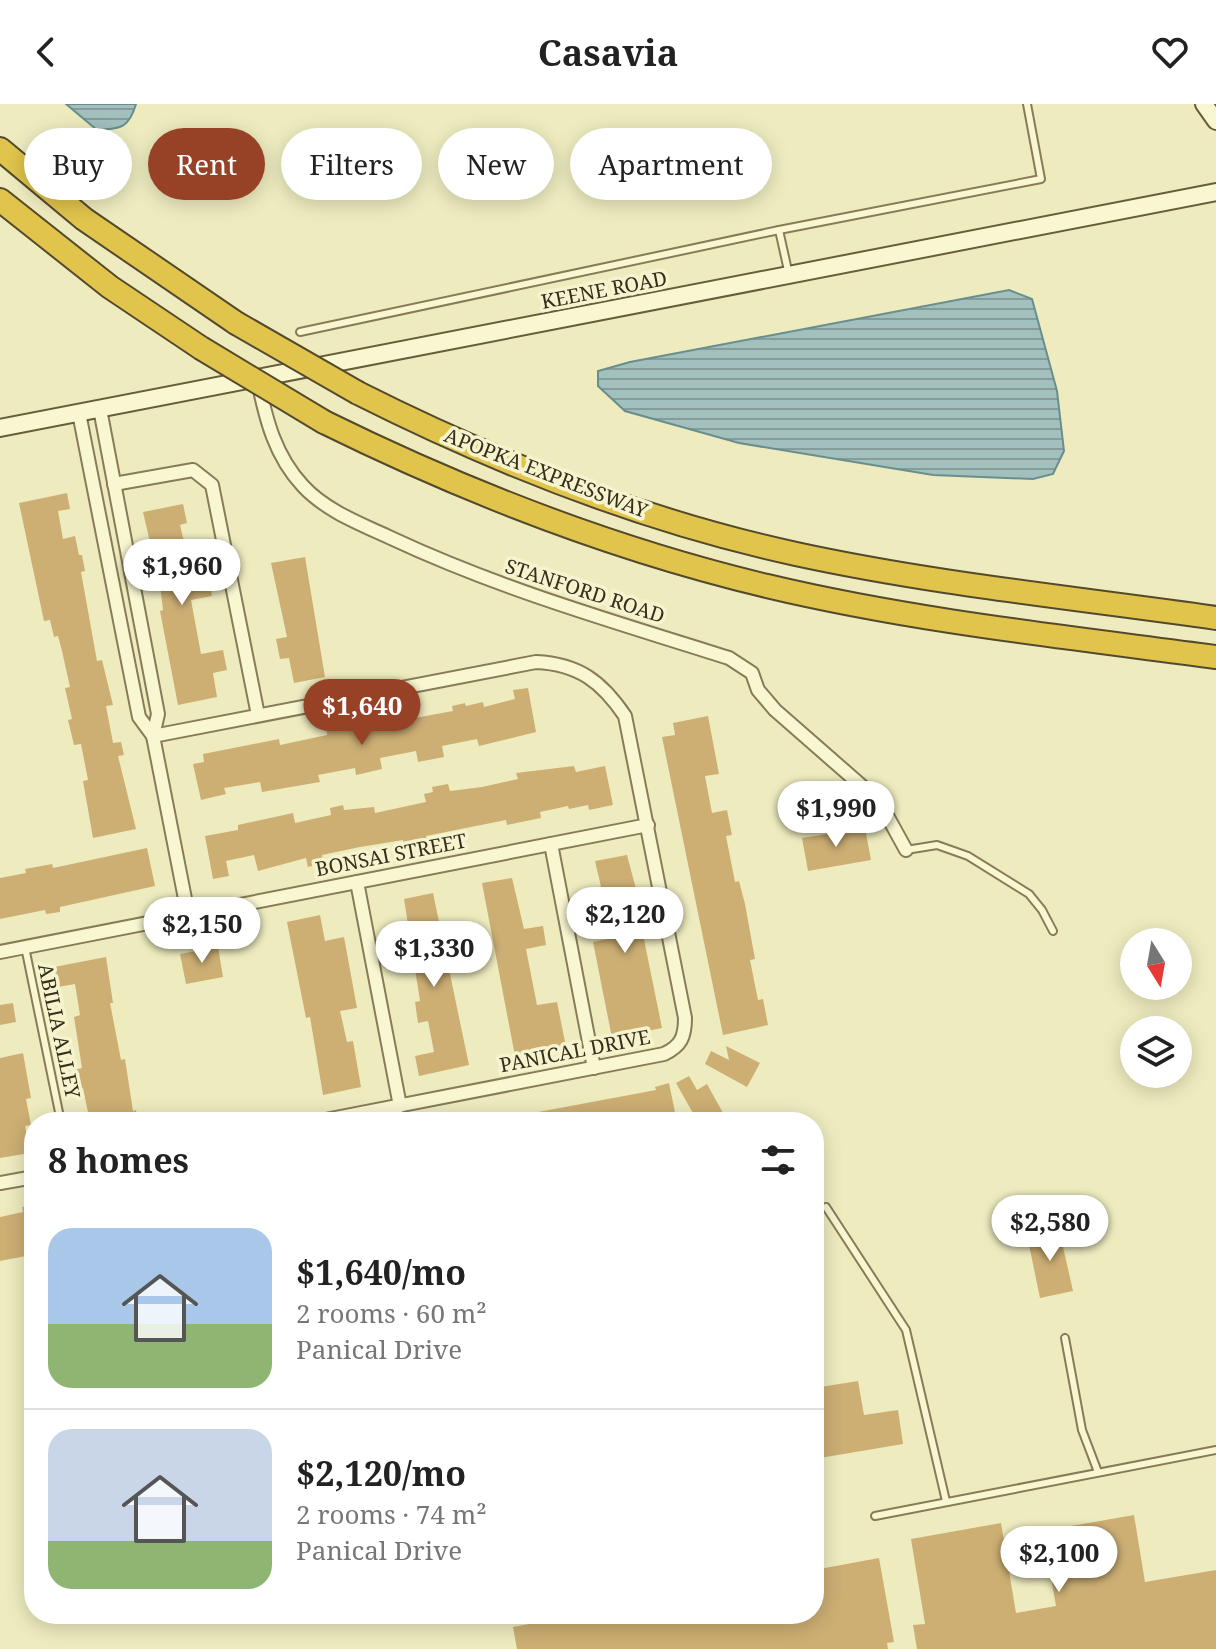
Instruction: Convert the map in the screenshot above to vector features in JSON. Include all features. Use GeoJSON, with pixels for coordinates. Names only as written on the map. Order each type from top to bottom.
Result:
{"type":"FeatureCollection","features":[{"type":"Feature","properties":{"kind":"highway","name":"APOPKA EXPRESSWAY"},"geometry":{"type":"LineString","coordinates":[[0,149],[84,219],[236,323],[358,393],[472,447],[586,493],[796,554],[909,575],[1216,618]]}},
{"type":"Feature","properties":{"kind":"highway","name":"APOPKA EXPRESSWAY"},"geometry":{"type":"LineString","coordinates":[[0,200],[110,287],[201,348],[324,422],[425,472],[510,506],[686,565],[865,606],[1216,657]]}},
{"type":"Feature","properties":{"kind":"main road"},"geometry":{"type":"LineString","coordinates":[[1204,104],[1216,121]]}},
{"type":"Feature","properties":{"kind":"main road","name":"KEENE ROAD"},"geometry":{"type":"LineString","coordinates":[[0,428],[1216,192]]}},
{"type":"Feature","properties":{"kind":"street","name":"STANFORD ROAD"},"geometry":{"type":"LineString","coordinates":[[258,378],[269,431],[284,461],[304,487],[339,514],[455,568],[547,601],[729,658],[752,673],[758,690],[775,710],[879,801],[906,850]]}},
{"type":"Feature","properties":{"kind":"street"},"geometry":{"type":"LineString","coordinates":[[100,409],[158,714],[153,736],[188,914]]}},
{"type":"Feature","properties":{"kind":"street"},"geometry":{"type":"LineString","coordinates":[[79,413],[139,717],[153,736]]}},
{"type":"Feature","properties":{"kind":"street"},"geometry":{"type":"LineString","coordinates":[[114,484],[193,470],[212,485],[258,715]]}},
{"type":"Feature","properties":{"kind":"street","name":"PANICAL DRIVE"},"geometry":{"type":"LineString","coordinates":[[153,736],[519,664],[556,663],[579,670],[598,682],[625,716],[685,1032],[680,1044],[664,1054],[368,1112]]}},
{"type":"Feature","properties":{"kind":"street","name":"BONSAI STREET"},"geometry":{"type":"LineString","coordinates":[[0,952],[648,825]]}},
{"type":"Feature","properties":{"kind":"street"},"geometry":{"type":"LineString","coordinates":[[551,844],[594,1068]]}},
{"type":"Feature","properties":{"kind":"street"},"geometry":{"type":"LineString","coordinates":[[357,882],[400,1106]]}},
{"type":"Feature","properties":{"kind":"street"},"geometry":{"type":"LineString","coordinates":[[0,1183],[24,1179]]}},
{"type":"Feature","properties":{"kind":"lane"},"geometry":{"type":"LineString","coordinates":[[300,332],[779,230],[1041,179],[1027,104]]}},
{"type":"Feature","properties":{"kind":"lane"},"geometry":{"type":"LineString","coordinates":[[779,230],[789,275]]}},
{"type":"Feature","properties":{"kind":"lane"},"geometry":{"type":"LineString","coordinates":[[906,850],[937,845],[978,862],[1029,894],[1053,931]]}},
{"type":"Feature","properties":{"kind":"lane","name":"ABILIA ALLEY"},"geometry":{"type":"LineString","coordinates":[[25,947],[59,1112]]}},
{"type":"Feature","properties":{"kind":"lane"},"geometry":{"type":"LineString","coordinates":[[826,1207],[906,1330],[946,1501]]}},
{"type":"Feature","properties":{"kind":"lane"},"geometry":{"type":"LineString","coordinates":[[1065,1338],[1082,1430],[1098,1472]]}},
{"type":"Feature","properties":{"kind":"lane"},"geometry":{"type":"LineString","coordinates":[[875,1516],[1216,1450]]}},
{"type":"Feature","properties":{"kind":"water"},"geometry":{"type":"Polygon","coordinates":[[[66,104],[136,104],[123,126],[95,128],[66,104]]]}},
{"type":"Feature","properties":{"kind":"water"},"geometry":{"type":"Polygon","coordinates":[[[1009,290],[1032,299],[1057,391],[1064,451],[1053,474],[1033,479],[933,475],[739,443],[625,411],[598,386],[598,371],[630,362],[1009,290]]]}},
{"type":"Feature","properties":{"kind":"building"},"geometry":{"type":"Polygon","coordinates":[[[67,493],[70,509],[58,511],[63,539],[75,536],[79,555],[82,555],[85,571],[81,572],[97,661],[102,660],[113,705],[106,706],[113,743],[121,742],[124,755],[118,756],[136,829],[93,838],[83,781],[88,780],[81,744],[74,745],[68,720],[72,719],[65,688],[70,687],[58,636],[54,637],[50,620],[44,621],[19,503],[67,493]]]}},
{"type":"Feature","properties":{"kind":"building"},"geometry":{"type":"Polygon","coordinates":[[[183,504],[187,523],[180,525],[193,579],[208,576],[212,596],[191,600],[201,654],[223,650],[227,670],[213,673],[217,697],[178,705],[160,611],[163,610],[160,585],[143,512],[183,504]]]}},
{"type":"Feature","properties":{"kind":"building"},"geometry":{"type":"Polygon","coordinates":[[[305,557],[325,677],[294,683],[289,658],[280,659],[276,639],[287,637],[271,563],[305,557]]]}},
{"type":"Feature","properties":{"kind":"building"},"geometry":{"type":"Polygon","coordinates":[[[528,688],[536,732],[479,746],[477,739],[442,746],[444,757],[418,762],[416,751],[380,758],[382,769],[356,775],[355,768],[318,775],[320,782],[262,792],[260,782],[224,788],[226,794],[201,800],[193,764],[204,762],[203,754],[279,739],[280,745],[327,735],[326,727],[341,725],[341,728],[392,717],[393,722],[453,711],[452,706],[465,703],[466,706],[483,702],[484,707],[515,699],[513,690],[528,688]]]}},
{"type":"Feature","properties":{"kind":"building"},"geometry":{"type":"Polygon","coordinates":[[[708,716],[719,774],[705,776],[712,813],[727,810],[732,835],[726,836],[735,882],[739,881],[745,904],[755,959],[750,960],[758,1000],[763,999],[768,1025],[723,1035],[662,737],[675,735],[673,723],[708,716]]]}},
{"type":"Feature","properties":{"kind":"building"},"geometry":{"type":"Polygon","coordinates":[[[574,766],[576,772],[605,766],[613,805],[589,810],[588,805],[569,809],[568,806],[540,812],[541,818],[507,825],[506,820],[426,836],[428,842],[404,847],[403,840],[360,847],[322,855],[324,863],[308,867],[306,858],[258,871],[254,855],[226,861],[229,876],[213,879],[205,836],[238,830],[238,825],[293,813],[295,823],[331,815],[330,808],[343,805],[344,810],[374,807],[375,813],[426,802],[424,794],[433,792],[432,787],[448,784],[450,791],[482,787],[518,779],[516,773],[574,766]]]}},
{"type":"Feature","properties":{"kind":"building"},"geometry":{"type":"Polygon","coordinates":[[[865,828],[871,860],[808,871],[802,838],[865,828]]]}},
{"type":"Feature","properties":{"kind":"building"},"geometry":{"type":"Polygon","coordinates":[[[147,848],[155,886],[60,907],[60,912],[46,914],[45,910],[0,919],[0,878],[26,873],[25,869],[52,864],[53,868],[147,848]]]}},
{"type":"Feature","properties":{"kind":"building"},"geometry":{"type":"Polygon","coordinates":[[[627,855],[639,900],[636,900],[662,1028],[612,1038],[593,942],[613,938],[595,861],[627,855]]]}},
{"type":"Feature","properties":{"kind":"building"},"geometry":{"type":"Polygon","coordinates":[[[512,878],[524,929],[543,926],[546,945],[526,949],[537,1005],[557,1002],[566,1047],[515,1056],[482,883],[512,878]]]}},
{"type":"Feature","properties":{"kind":"building"},"geometry":{"type":"Polygon","coordinates":[[[433,893],[469,1065],[419,1076],[415,1056],[434,1052],[428,1021],[418,1023],[415,1002],[420,1001],[404,899],[433,893]]]}},
{"type":"Feature","properties":{"kind":"building"},"geometry":{"type":"Polygon","coordinates":[[[320,915],[325,941],[344,937],[357,1008],[340,1011],[347,1042],[353,1041],[361,1087],[323,1095],[310,1017],[306,1018],[287,922],[320,915]]]}},
{"type":"Feature","properties":{"kind":"building"},"geometry":{"type":"Polygon","coordinates":[[[218,947],[223,977],[186,984],[180,954],[218,947]]]}},
{"type":"Feature","properties":{"kind":"building"},"geometry":{"type":"Polygon","coordinates":[[[106,957],[113,1003],[110,1003],[121,1060],[125,1059],[133,1111],[136,1112],[88,1112],[83,1088],[78,1089],[74,1070],[82,1068],[74,1017],[80,1015],[75,984],[58,987],[54,967],[106,957]]]}},
{"type":"Feature","properties":{"kind":"building"},"geometry":{"type":"Polygon","coordinates":[[[13,1003],[16,1022],[0,1025],[0,1005],[13,1003]]]}},
{"type":"Feature","properties":{"kind":"building"},"geometry":{"type":"Polygon","coordinates":[[[726,1046],[760,1063],[747,1087],[705,1064],[711,1051],[729,1060],[726,1046]]]}},
{"type":"Feature","properties":{"kind":"building"},"geometry":{"type":"Polygon","coordinates":[[[23,1053],[31,1098],[26,1099],[28,1112],[24,1112],[24,1154],[0,1158],[0,1058],[23,1053]]]}},
{"type":"Feature","properties":{"kind":"building"},"geometry":{"type":"Polygon","coordinates":[[[689,1076],[697,1090],[707,1084],[722,1112],[692,1112],[676,1083],[689,1076]]]}},
{"type":"Feature","properties":{"kind":"building"},"geometry":{"type":"Polygon","coordinates":[[[669,1083],[675,1112],[538,1112],[656,1090],[655,1087],[669,1083]]]}},
{"type":"Feature","properties":{"kind":"building"},"geometry":{"type":"Polygon","coordinates":[[[24,1207],[24,1256],[0,1261],[0,1217],[23,1212],[24,1207]]]}},
{"type":"Feature","properties":{"kind":"building"},"geometry":{"type":"Polygon","coordinates":[[[1059,1229],[1073,1291],[1040,1298],[1027,1235],[1059,1229]]]}},
{"type":"Feature","properties":{"kind":"building"},"geometry":{"type":"Polygon","coordinates":[[[858,1381],[864,1415],[898,1410],[903,1444],[824,1457],[824,1386],[858,1381]]]}},
{"type":"Feature","properties":{"kind":"building"},"geometry":{"type":"Polygon","coordinates":[[[1134,1515],[1145,1582],[1216,1570],[1216,1649],[917,1649],[913,1625],[925,1624],[911,1539],[1001,1523],[1016,1613],[1056,1606],[1043,1531],[1134,1515]]]}},
{"type":"Feature","properties":{"kind":"building"},"geometry":{"type":"Polygon","coordinates":[[[879,1558],[894,1642],[887,1643],[888,1649],[517,1649],[513,1627],[529,1624],[824,1624],[824,1568],[879,1558]]]}}]}
